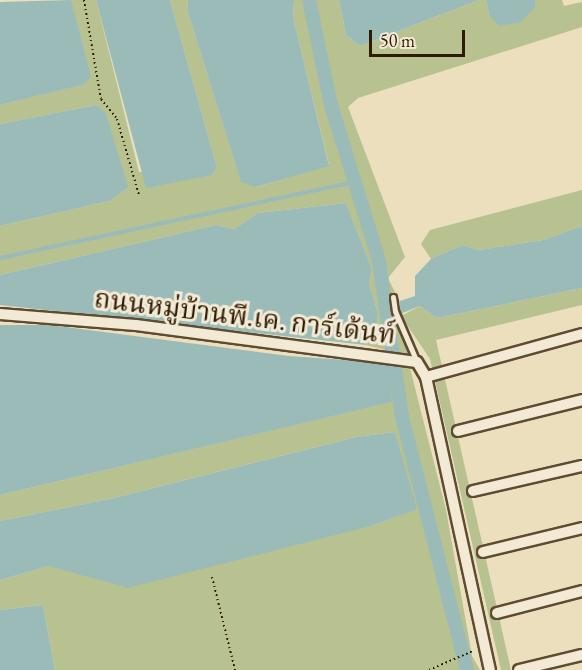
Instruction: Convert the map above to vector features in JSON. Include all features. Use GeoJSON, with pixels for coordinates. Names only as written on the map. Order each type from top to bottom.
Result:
{"type":"FeatureCollection","features":[{"type":"Feature","properties":{"kind":"street","name":"ถนนหมู่บ้านพี.เค. การ์เด้นท์"},"geometry":{"type":"LineString","coordinates":[[0,314],[413,360],[426,377],[490,670]]}},
{"type":"Feature","properties":{"kind":"street"},"geometry":{"type":"LineString","coordinates":[[426,377],[582,334]]}},
{"type":"Feature","properties":{"kind":"street"},"geometry":{"type":"LineString","coordinates":[[458,431],[582,400]]}},
{"type":"Feature","properties":{"kind":"street"},"geometry":{"type":"LineString","coordinates":[[473,491],[582,466]]}},
{"type":"Feature","properties":{"kind":"street"},"geometry":{"type":"LineString","coordinates":[[483,552],[582,528]]}},
{"type":"Feature","properties":{"kind":"street"},"geometry":{"type":"LineString","coordinates":[[497,613],[582,591]]}},
{"type":"Feature","properties":{"kind":"street"},"geometry":{"type":"LineString","coordinates":[[519,670],[582,655]]}},
{"type":"Feature","properties":{"kind":"lane"},"geometry":{"type":"LineString","coordinates":[[393,297],[395,311],[413,360]]}},
{"type":"Feature","properties":{"kind":"path"},"geometry":{"type":"LineString","coordinates":[[84,0],[101,99],[117,119],[139,195]]}},
{"type":"Feature","properties":{"kind":"path"},"geometry":{"type":"LineString","coordinates":[[212,577],[235,670]]}},
{"type":"Feature","properties":{"kind":"path"},"geometry":{"type":"LineString","coordinates":[[429,670],[484,647]]}},
{"type":"Feature","properties":{"kind":"green space"},"geometry":{"type":"Polygon","coordinates":[[[71,0],[96,0],[139,172],[212,175],[217,168],[170,0],[188,0],[187,9],[241,181],[257,187],[329,165],[293,17],[294,0],[339,0],[346,35],[360,46],[479,0],[486,0],[489,15],[535,7],[535,0],[562,0],[564,6],[582,2],[582,27],[358,98],[348,107],[405,257],[388,278],[402,306],[398,323],[411,353],[402,354],[366,345],[376,334],[378,314],[369,283],[372,269],[346,203],[258,213],[234,229],[216,225],[0,275],[0,226],[109,201],[96,105],[0,124],[0,105],[81,85],[71,0]]]}},
{"type":"Feature","properties":{"kind":"green space"},"geometry":{"type":"Polygon","coordinates":[[[582,190],[582,226],[543,240],[479,250],[462,245],[431,259],[421,244],[430,230],[582,190]]]}},
{"type":"Feature","properties":{"kind":"green space"},"geometry":{"type":"Polygon","coordinates":[[[582,288],[582,305],[436,340],[511,670],[501,670],[430,359],[401,316],[420,306],[437,318],[582,288]]]}},
{"type":"Feature","properties":{"kind":"green space"},"geometry":{"type":"Polygon","coordinates":[[[388,363],[410,368],[446,510],[472,656],[480,670],[55,670],[43,605],[0,610],[0,580],[49,566],[67,567],[374,525],[416,509],[395,432],[356,437],[114,498],[0,521],[0,495],[391,402],[388,363]]]}},
{"type":"Feature","properties":{"kind":"water"},"geometry":{"type":"Polygon","coordinates":[[[71,0],[91,77],[82,85],[0,105],[0,2],[71,0]]]}},
{"type":"Feature","properties":{"kind":"water"},"geometry":{"type":"Polygon","coordinates":[[[96,0],[170,0],[217,168],[212,175],[146,188],[96,0]]]}},
{"type":"Feature","properties":{"kind":"water"},"geometry":{"type":"Polygon","coordinates":[[[188,0],[294,0],[293,17],[329,166],[256,187],[241,182],[187,9],[188,0]]]}},
{"type":"Feature","properties":{"kind":"water"},"geometry":{"type":"Polygon","coordinates":[[[339,0],[479,0],[360,46],[346,35],[339,0]]]}},
{"type":"Feature","properties":{"kind":"water"},"geometry":{"type":"Polygon","coordinates":[[[486,0],[535,0],[535,7],[521,22],[499,26],[489,15],[486,0]]]}},
{"type":"Feature","properties":{"kind":"water"},"geometry":{"type":"Polygon","coordinates":[[[96,105],[106,114],[128,187],[109,201],[0,226],[0,124],[96,105]]]}},
{"type":"Feature","properties":{"kind":"water"},"geometry":{"type":"Polygon","coordinates":[[[346,203],[372,269],[369,283],[378,314],[376,334],[366,345],[0,305],[0,275],[216,225],[234,229],[258,213],[346,203]]]}},
{"type":"Feature","properties":{"kind":"water"},"geometry":{"type":"Polygon","coordinates":[[[582,226],[582,288],[437,318],[420,306],[400,314],[400,301],[415,296],[415,276],[431,259],[462,245],[479,250],[543,240],[582,226]]]}},
{"type":"Feature","properties":{"kind":"water"},"geometry":{"type":"Polygon","coordinates":[[[0,325],[50,325],[289,356],[388,363],[392,402],[0,495],[0,325]]]}},
{"type":"Feature","properties":{"kind":"water"},"geometry":{"type":"Polygon","coordinates":[[[395,432],[417,509],[374,525],[128,588],[49,566],[0,580],[0,521],[114,498],[356,437],[395,432]]]}},
{"type":"Feature","properties":{"kind":"water"},"geometry":{"type":"Polygon","coordinates":[[[43,605],[55,670],[0,670],[0,610],[43,605]]]}},
{"type":"Feature","properties":{"kind":"waterway"},"geometry":{"type":"LineString","coordinates":[[309,0],[331,105],[379,261],[402,417],[467,670]]}},
{"type":"Feature","properties":{"kind":"waterway"},"geometry":{"type":"LineString","coordinates":[[0,258],[355,182]]}}]}
